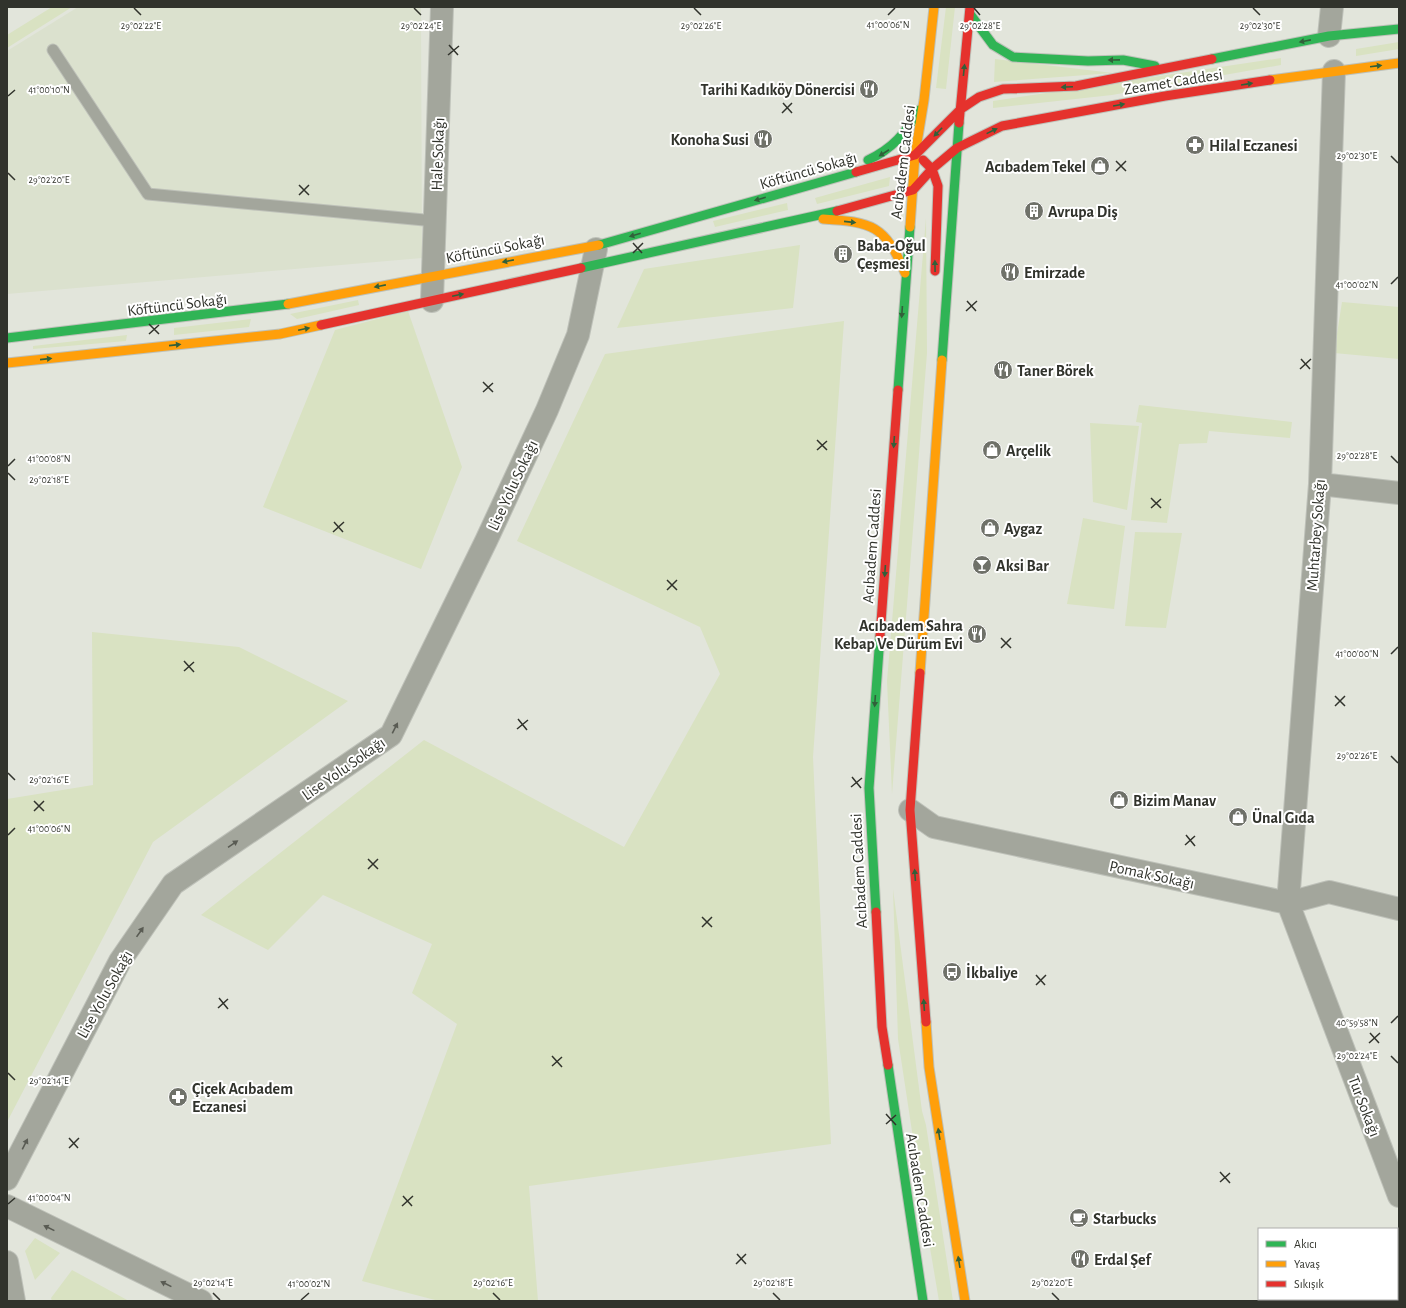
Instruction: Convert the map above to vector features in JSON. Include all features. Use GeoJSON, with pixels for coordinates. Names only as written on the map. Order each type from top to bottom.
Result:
{"type":"FeatureCollection","features":[{"type":"Feature","properties":{"kind":"main road","name":"Acıbadem Caddesi"},"geometry":{"type":"LineString","coordinates":[[923,1301],[882,1027],[869,788],[905,273],[915,156],[924,100],[934,7]]}},
{"type":"Feature","properties":{"kind":"main road","name":"Acıbadem Caddesi"},"geometry":{"type":"LineString","coordinates":[[965,1301],[929,1067],[910,810],[957,148],[970,10]]}},
{"type":"Feature","properties":{"kind":"main road"},"geometry":{"type":"LineString","coordinates":[[970,10],[993,45],[1014,57],[1088,61],[1123,60],[1166,68]]}},
{"type":"Feature","properties":{"kind":"main road","name":"Zeamet Caddesi"},"geometry":{"type":"LineString","coordinates":[[961,109],[979,97],[1003,89],[1076,86],[1329,36],[1399,29]]}},
{"type":"Feature","properties":{"kind":"main road","name":"Zeamet Caddesi"},"geometry":{"type":"LineString","coordinates":[[957,148],[1002,126],[1165,96],[1399,63]]}},
{"type":"Feature","properties":{"kind":"main road"},"geometry":{"type":"LineString","coordinates":[[798,188],[885,154],[908,131],[924,100]]}},
{"type":"Feature","properties":{"kind":"main road"},"geometry":{"type":"LineString","coordinates":[[936,284],[935,252],[938,186],[932,169],[924,161],[915,156],[961,109]]}},
{"type":"Feature","properties":{"kind":"main road"},"geometry":{"type":"LineString","coordinates":[[7,363],[280,334],[812,218],[913,190],[932,169],[957,148]]}},
{"type":"Feature","properties":{"kind":"main road","name":"Köftüncü Sokağı"},"geometry":{"type":"LineString","coordinates":[[7,338],[274,307],[432,275],[597,245],[915,156]]}},
{"type":"Feature","properties":{"kind":"main road"},"geometry":{"type":"LineString","coordinates":[[812,218],[864,224],[888,241],[896,252],[905,273]]}},
{"type":"Feature","properties":{"kind":"main road"},"geometry":{"type":"LineString","coordinates":[[937,298],[944,333]]}},
{"type":"Feature","properties":{"kind":"street","name":"Hale Sokağı"},"geometry":{"type":"LineString","coordinates":[[432,301],[442,7]]}},
{"type":"Feature","properties":{"kind":"street"},"geometry":{"type":"LineString","coordinates":[[1329,36],[1332,7]]}},
{"type":"Feature","properties":{"kind":"street","name":"Muhtarbey Sokağı"},"geometry":{"type":"LineString","coordinates":[[1288,903],[1320,484],[1334,71]]}},
{"type":"Feature","properties":{"kind":"street","name":"Lise Yolu Sokağı"},"geometry":{"type":"LineString","coordinates":[[7,1179],[120,961],[173,884],[391,735],[486,541],[547,410],[578,335],[597,245]]}},
{"type":"Feature","properties":{"kind":"street"},"geometry":{"type":"LineString","coordinates":[[1320,484],[1399,493]]}},
{"type":"Feature","properties":{"kind":"street","name":"Pomak Sokağı"},"geometry":{"type":"LineString","coordinates":[[910,810],[934,827],[1288,903],[1329,892],[1399,909]]}},
{"type":"Feature","properties":{"kind":"street","name":"Tur Sokağı"},"geometry":{"type":"LineString","coordinates":[[1288,903],[1399,1194]]}},
{"type":"Feature","properties":{"kind":"street"},"geometry":{"type":"LineString","coordinates":[[7,1206],[201,1301]]}},
{"type":"Feature","properties":{"kind":"street"},"geometry":{"type":"LineString","coordinates":[[7,1262],[14,1301]]}},
{"type":"Feature","properties":{"kind":"lane"},"geometry":{"type":"LineString","coordinates":[[53,50],[148,194],[435,221]]}},
{"type":"Feature","properties":{"kind":"shaded area"},"geometry":{"type":"Polygon","coordinates":[[[78,7],[421,7],[422,258],[7,294],[7,51],[78,7]]]}},
{"type":"Feature","properties":{"kind":"green space"},"geometry":{"type":"Polygon","coordinates":[[[52,7],[72,7],[7,48],[7,35],[52,7]]]}},
{"type":"Feature","properties":{"kind":"green space"},"geometry":{"type":"Polygon","coordinates":[[[946,7],[955,7],[946,89],[936,88],[946,7]]]}},
{"type":"Feature","properties":{"kind":"green space"},"geometry":{"type":"Polygon","coordinates":[[[1399,42],[1399,49],[1356,56],[1356,49],[1399,42]]]}},
{"type":"Feature","properties":{"kind":"green space"},"geometry":{"type":"Polygon","coordinates":[[[1281,58],[1281,65],[1112,95],[993,108],[993,101],[1281,58]]]}},
{"type":"Feature","properties":{"kind":"green space"},"geometry":{"type":"Polygon","coordinates":[[[995,59],[1113,73],[994,82],[995,59]]]}},
{"type":"Feature","properties":{"kind":"green space"},"geometry":{"type":"Polygon","coordinates":[[[890,177],[889,186],[817,204],[815,198],[890,177]]]}},
{"type":"Feature","properties":{"kind":"green space"},"geometry":{"type":"Polygon","coordinates":[[[787,203],[788,210],[715,227],[713,221],[787,203]]]}},
{"type":"Feature","properties":{"kind":"green space"},"geometry":{"type":"Polygon","coordinates":[[[926,218],[927,353],[892,794],[887,681],[926,218]]]}},
{"type":"Feature","properties":{"kind":"green space"},"geometry":{"type":"Polygon","coordinates":[[[800,245],[793,308],[617,328],[644,269],[800,245]]]}},
{"type":"Feature","properties":{"kind":"green space"},"geometry":{"type":"Polygon","coordinates":[[[358,300],[359,305],[297,319],[290,314],[358,300]]]}},
{"type":"Feature","properties":{"kind":"green space"},"geometry":{"type":"Polygon","coordinates":[[[1342,302],[1399,307],[1399,359],[1334,353],[1342,302]]]}},
{"type":"Feature","properties":{"kind":"green space"},"geometry":{"type":"Polygon","coordinates":[[[408,311],[462,467],[421,569],[263,507],[335,330],[408,311]]]}},
{"type":"Feature","properties":{"kind":"green space"},"geometry":{"type":"Polygon","coordinates":[[[251,319],[249,327],[174,335],[174,328],[251,319]]]}},
{"type":"Feature","properties":{"kind":"green space"},"geometry":{"type":"Polygon","coordinates":[[[844,321],[813,757],[831,1144],[529,1186],[538,1301],[439,1301],[362,1281],[457,1024],[412,993],[432,944],[323,895],[268,950],[201,915],[424,740],[624,847],[720,674],[700,627],[517,541],[605,354],[844,321]]]}},
{"type":"Feature","properties":{"kind":"green space"},"geometry":{"type":"Polygon","coordinates":[[[127,335],[126,341],[33,349],[33,346],[127,335]]]}},
{"type":"Feature","properties":{"kind":"green space"},"geometry":{"type":"Polygon","coordinates":[[[1139,405],[1292,422],[1290,438],[1209,431],[1207,443],[1179,444],[1167,523],[1131,520],[1142,423],[1136,422],[1139,405]]]}},
{"type":"Feature","properties":{"kind":"green space"},"geometry":{"type":"Polygon","coordinates":[[[1090,423],[1139,426],[1127,510],[1093,502],[1090,423]]]}},
{"type":"Feature","properties":{"kind":"green space"},"geometry":{"type":"Polygon","coordinates":[[[1083,518],[1125,526],[1114,609],[1067,604],[1083,518]]]}},
{"type":"Feature","properties":{"kind":"green space"},"geometry":{"type":"Polygon","coordinates":[[[1135,532],[1182,533],[1166,628],[1125,626],[1135,532]]]}},
{"type":"Feature","properties":{"kind":"green space"},"geometry":{"type":"Polygon","coordinates":[[[92,632],[239,647],[348,701],[153,842],[7,1122],[7,799],[93,785],[92,632]]]}},
{"type":"Feature","properties":{"kind":"green space"},"geometry":{"type":"Polygon","coordinates":[[[893,889],[922,1111],[926,1125],[953,1301],[939,1301],[898,1039],[893,889]]]}},
{"type":"Feature","properties":{"kind":"green space"},"geometry":{"type":"Polygon","coordinates":[[[35,1238],[60,1253],[35,1280],[25,1251],[35,1238]]]}},
{"type":"Feature","properties":{"kind":"green space"},"geometry":{"type":"Polygon","coordinates":[[[72,1270],[129,1301],[52,1301],[51,1298],[72,1270]]]}},
{"type":"Feature","properties":{"kind":"traffic: fast"},"geometry":{"type":"LineString","coordinates":[[970,14],[993,45],[1013,57],[1088,61],[1123,60],[1155,66]]}},
{"type":"Feature","properties":{"kind":"traffic: fast"},"geometry":{"type":"LineString","coordinates":[[1212,59],[1329,36],[1399,29]]}},
{"type":"Feature","properties":{"kind":"traffic: fast"},"geometry":{"type":"LineString","coordinates":[[868,160],[877,156],[898,140],[919,110]]}},
{"type":"Feature","properties":{"kind":"traffic: fast"},"geometry":{"type":"LineString","coordinates":[[942,360],[959,123]]}},
{"type":"Feature","properties":{"kind":"traffic: fast"},"geometry":{"type":"LineString","coordinates":[[599,245],[856,172]]}},
{"type":"Feature","properties":{"kind":"traffic: fast"},"geometry":{"type":"LineString","coordinates":[[581,268],[837,211]]}},
{"type":"Feature","properties":{"kind":"traffic: fast"},"geometry":{"type":"LineString","coordinates":[[898,390],[910,227]]}},
{"type":"Feature","properties":{"kind":"traffic: fast"},"geometry":{"type":"LineString","coordinates":[[7,338],[288,304]]}},
{"type":"Feature","properties":{"kind":"traffic: fast"},"geometry":{"type":"LineString","coordinates":[[876,912],[869,788],[880,636]]}},
{"type":"Feature","properties":{"kind":"traffic: fast"},"geometry":{"type":"LineString","coordinates":[[888,1065],[923,1301]]}},
{"type":"Feature","properties":{"kind":"traffic: slow"},"geometry":{"type":"LineString","coordinates":[[910,227],[915,155],[924,100],[934,7]]}},
{"type":"Feature","properties":{"kind":"traffic: slow"},"geometry":{"type":"LineString","coordinates":[[1270,80],[1399,63]]}},
{"type":"Feature","properties":{"kind":"traffic: slow"},"geometry":{"type":"LineString","coordinates":[[823,219],[854,222],[875,229],[891,245],[905,273]]}},
{"type":"Feature","properties":{"kind":"traffic: slow"},"geometry":{"type":"LineString","coordinates":[[288,304],[599,245]]}},
{"type":"Feature","properties":{"kind":"traffic: slow"},"geometry":{"type":"LineString","coordinates":[[7,363],[280,334],[321,325]]}},
{"type":"Feature","properties":{"kind":"traffic: slow"},"geometry":{"type":"LineString","coordinates":[[920,673],[942,360]]}},
{"type":"Feature","properties":{"kind":"traffic: slow"},"geometry":{"type":"LineString","coordinates":[[926,1022],[929,1067],[965,1301]]}},
{"type":"Feature","properties":{"kind":"traffic: jam"},"geometry":{"type":"LineString","coordinates":[[959,123],[970,7]]}},
{"type":"Feature","properties":{"kind":"traffic: jam"},"geometry":{"type":"LineString","coordinates":[[961,109],[979,97],[1003,89],[1076,86],[1212,59]]}},
{"type":"Feature","properties":{"kind":"traffic: jam"},"geometry":{"type":"LineString","coordinates":[[957,148],[1002,126],[1165,96],[1270,80]]}},
{"type":"Feature","properties":{"kind":"traffic: jam"},"geometry":{"type":"LineString","coordinates":[[856,172],[915,155],[961,109]]}},
{"type":"Feature","properties":{"kind":"traffic: jam"},"geometry":{"type":"LineString","coordinates":[[837,211],[913,190],[932,169],[957,148]]}},
{"type":"Feature","properties":{"kind":"traffic: jam"},"geometry":{"type":"LineString","coordinates":[[923,160],[932,169],[938,186],[935,271]]}},
{"type":"Feature","properties":{"kind":"traffic: jam"},"geometry":{"type":"LineString","coordinates":[[321,325],[581,268]]}},
{"type":"Feature","properties":{"kind":"traffic: jam"},"geometry":{"type":"LineString","coordinates":[[880,636],[898,390]]}},
{"type":"Feature","properties":{"kind":"traffic: jam"},"geometry":{"type":"LineString","coordinates":[[920,673],[910,810],[926,1022]]}},
{"type":"Feature","properties":{"kind":"traffic: jam"},"geometry":{"type":"LineString","coordinates":[[876,912],[882,1027],[888,1065]]}},
{"type":"Feature","properties":{"kind":"place","name":"Tarihi Kadıköy Dönercisi"},"geometry":{"type":"Point","coordinates":[869,89]}},
{"type":"Feature","properties":{"kind":"place","name":"Konoha Susi"},"geometry":{"type":"Point","coordinates":[763,139]}},
{"type":"Feature","properties":{"kind":"place","name":"Hilal Eczanesi"},"geometry":{"type":"Point","coordinates":[1195,145]}},
{"type":"Feature","properties":{"kind":"place","name":"Acıbadem Tekel"},"geometry":{"type":"Point","coordinates":[1100,166]}},
{"type":"Feature","properties":{"kind":"place","name":"Avrupa Diş"},"geometry":{"type":"Point","coordinates":[1034,211]}},
{"type":"Feature","properties":{"kind":"place","name":"Baba-Oğul Çeşmesi"},"geometry":{"type":"Point","coordinates":[843,254]}},
{"type":"Feature","properties":{"kind":"place","name":"Emirzade"},"geometry":{"type":"Point","coordinates":[1010,272]}},
{"type":"Feature","properties":{"kind":"place","name":"Taner Börek"},"geometry":{"type":"Point","coordinates":[1003,370]}},
{"type":"Feature","properties":{"kind":"place","name":"Arçelik"},"geometry":{"type":"Point","coordinates":[992,450]}},
{"type":"Feature","properties":{"kind":"place","name":"Aygaz"},"geometry":{"type":"Point","coordinates":[990,528]}},
{"type":"Feature","properties":{"kind":"place","name":"Aksi Bar"},"geometry":{"type":"Point","coordinates":[982,565]}},
{"type":"Feature","properties":{"kind":"place","name":"Acıbadem Sahra Kebap Ve Dürüm Evi"},"geometry":{"type":"Point","coordinates":[977,634]}},
{"type":"Feature","properties":{"kind":"place","name":"Bizim Manav"},"geometry":{"type":"Point","coordinates":[1119,800]}},
{"type":"Feature","properties":{"kind":"place","name":"Ünal Gıda"},"geometry":{"type":"Point","coordinates":[1238,817]}},
{"type":"Feature","properties":{"kind":"place","name":"İkbaliye"},"geometry":{"type":"Point","coordinates":[952,972]}},
{"type":"Feature","properties":{"kind":"place","name":"Çiçek Acıbadem Eczanesi"},"geometry":{"type":"Point","coordinates":[178,1097]}},
{"type":"Feature","properties":{"kind":"place","name":"Starbucks"},"geometry":{"type":"Point","coordinates":[1079,1218]}},
{"type":"Feature","properties":{"kind":"place","name":"Erdal Şef"},"geometry":{"type":"Point","coordinates":[1080,1259]}}]}
